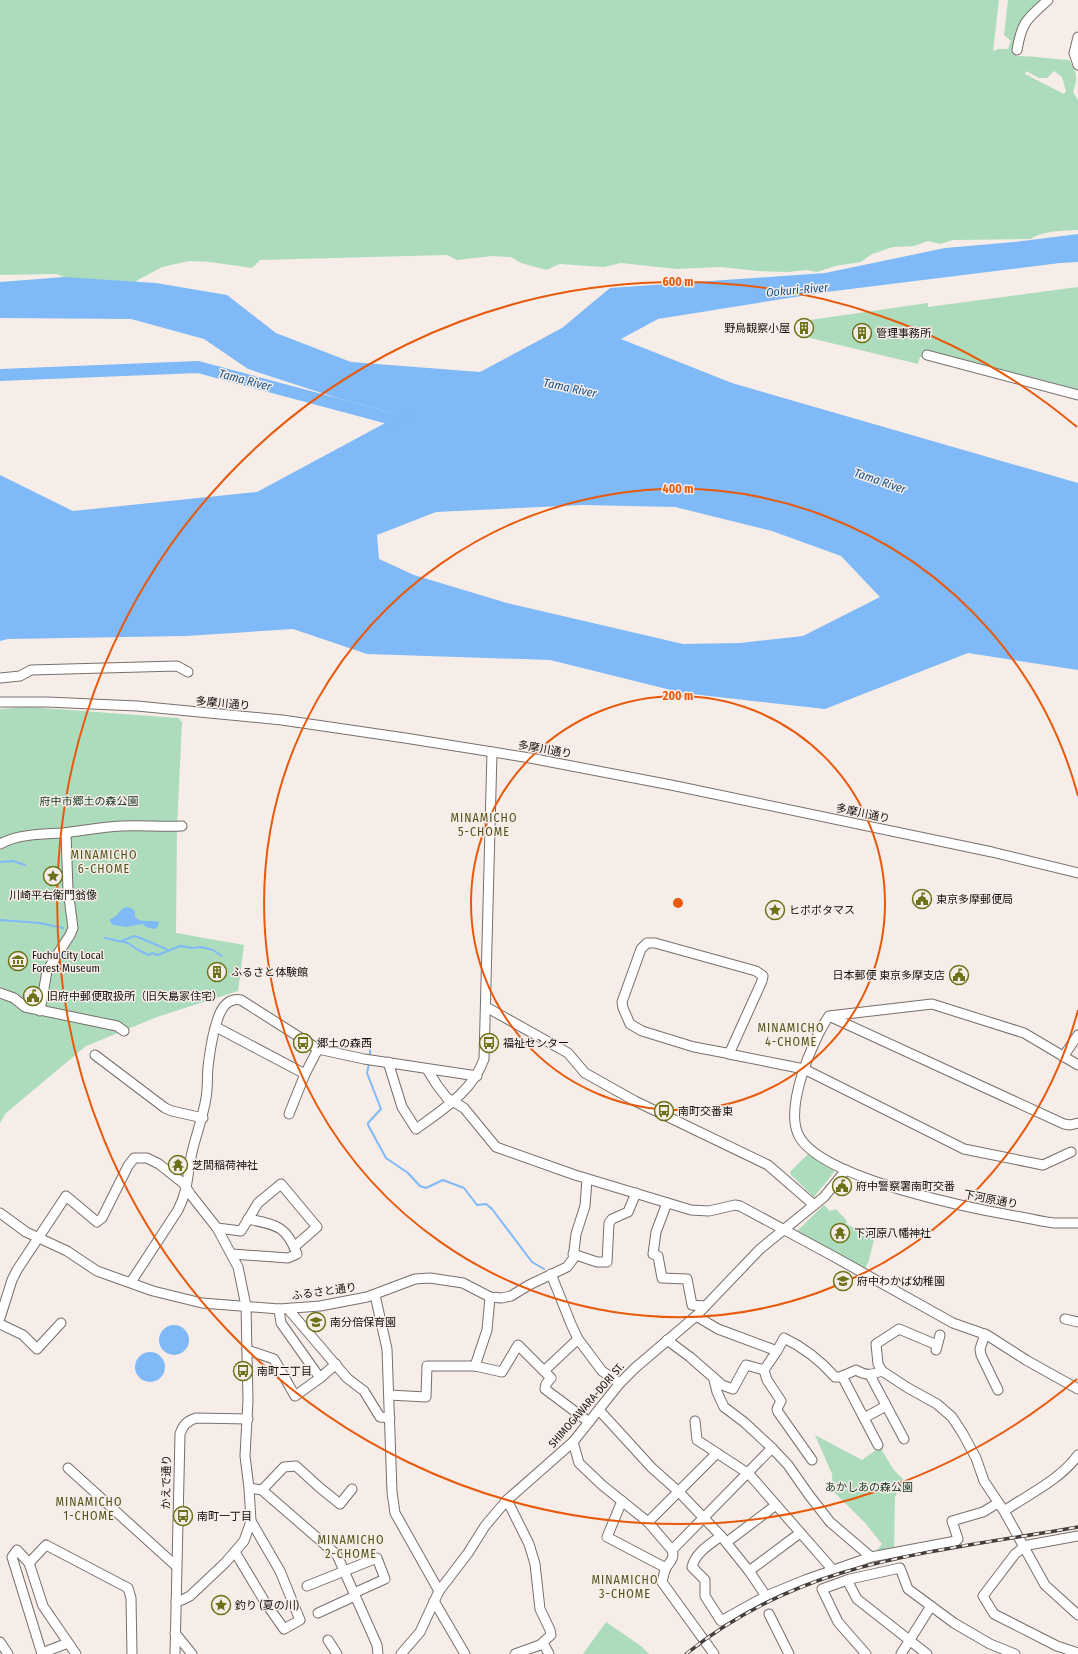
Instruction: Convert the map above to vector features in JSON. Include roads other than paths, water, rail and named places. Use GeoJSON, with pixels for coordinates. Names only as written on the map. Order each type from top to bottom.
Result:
{"type":"FeatureCollection","features":[{"type":"Feature","properties":{"kind":"street"},"geometry":{"type":"LineString","coordinates":[[1017,50],[1020,32],[1023,25],[1048,0]]}},
{"type":"Feature","properties":{"kind":"street"},"geometry":{"type":"LineString","coordinates":[[1078,37],[1074,53],[1078,65]]}},
{"type":"Feature","properties":{"kind":"street"},"geometry":{"type":"LineString","coordinates":[[927,355],[1078,395]]}},
{"type":"Feature","properties":{"kind":"street"},"geometry":{"type":"LineString","coordinates":[[0,678],[20,676],[31,670],[96,667],[177,666],[188,672]]}},
{"type":"Feature","properties":{"kind":"street","name":"多摩川通り"},"geometry":{"type":"LineString","coordinates":[[0,702],[47,702],[130,706],[237,716],[321,726],[492,752],[679,787],[984,851],[1078,873]]}},
{"type":"Feature","properties":{"kind":"street"},"geometry":{"type":"LineString","coordinates":[[388,1062],[402,1107],[416,1129],[450,1104],[472,1083],[484,1059],[492,752]]}},
{"type":"Feature","properties":{"kind":"street"},"geometry":{"type":"LineString","coordinates":[[0,844],[14,839],[35,835],[66,833],[88,828],[145,825],[182,826]]}},
{"type":"Feature","properties":{"kind":"street"},"geometry":{"type":"LineString","coordinates":[[40,1011],[47,971],[73,928],[68,890],[66,833]]}},
{"type":"Feature","properties":{"kind":"street"},"geometry":{"type":"LineString","coordinates":[[729,1054],[763,976],[756,971],[655,943],[647,943],[641,949],[622,1002],[630,1024],[642,1031],[694,1047],[729,1054],[804,1069],[964,1149],[1043,1165],[1071,1152]]}},
{"type":"Feature","properties":{"kind":"street"},"geometry":{"type":"LineString","coordinates":[[0,993],[14,998],[25,1007],[117,1026],[124,1031]]}},
{"type":"Feature","properties":{"kind":"street"},"geometry":{"type":"LineString","coordinates":[[131,1282],[178,1210],[187,1188],[191,1158],[203,1118],[207,1096],[208,1066],[216,1027],[220,1013],[227,1003],[235,999],[241,1000],[318,1049],[427,1069],[476,1076]]}},
{"type":"Feature","properties":{"kind":"street"},"geometry":{"type":"LineString","coordinates":[[829,1016],[932,1004],[1024,1033],[1078,1065]]}},
{"type":"Feature","properties":{"kind":"street"},"geometry":{"type":"LineString","coordinates":[[486,1007],[568,1052],[585,1073],[636,1101],[768,1166],[814,1205]]}},
{"type":"Feature","properties":{"kind":"street"},"geometry":{"type":"LineString","coordinates":[[829,1016],[1064,1124],[1070,1126],[1078,1123]]}},
{"type":"Feature","properties":{"kind":"street","name":"下河原通り"},"geometry":{"type":"LineString","coordinates":[[829,1016],[800,1077],[795,1106],[795,1120],[797,1131],[802,1141],[813,1150],[846,1170],[895,1188],[982,1211],[1053,1223],[1078,1223]]}},
{"type":"Feature","properties":{"kind":"street"},"geometry":{"type":"LineString","coordinates":[[216,1027],[305,1074]]}},
{"type":"Feature","properties":{"kind":"street"},"geometry":{"type":"LineString","coordinates":[[1063,1057],[1078,1035]]}},
{"type":"Feature","properties":{"kind":"street"},"geometry":{"type":"LineString","coordinates":[[289,1114],[305,1074],[318,1049]]}},
{"type":"Feature","properties":{"kind":"street"},"geometry":{"type":"LineString","coordinates":[[95,1055],[165,1108],[203,1118]]}},
{"type":"Feature","properties":{"kind":"street"},"geometry":{"type":"LineString","coordinates":[[427,1069],[436,1085],[447,1098],[464,1108],[496,1147],[587,1179],[698,1211],[709,1211],[735,1205],[784,1229],[953,1323],[985,1334],[1078,1389]]}},
{"type":"Feature","properties":{"kind":"street"},"geometry":{"type":"LineString","coordinates":[[0,1318],[12,1280],[24,1257],[66,1196],[97,1222],[102,1218],[121,1179],[134,1158],[147,1158],[159,1164],[183,1183],[217,1228],[238,1267],[246,1306],[248,1420],[245,1456],[251,1521],[244,1542],[225,1563],[190,1596],[176,1601]]}},
{"type":"Feature","properties":{"kind":"street"},"geometry":{"type":"LineString","coordinates":[[784,1229],[814,1205],[836,1183],[846,1170]]}},
{"type":"Feature","properties":{"kind":"street","name":"ふるさと通り"},"geometry":{"type":"LineString","coordinates":[[0,1213],[26,1232],[67,1251],[97,1271],[161,1293],[189,1300],[226,1306],[284,1309],[320,1306],[367,1297],[415,1279],[430,1278],[463,1283],[490,1297],[502,1298],[511,1296],[567,1267],[573,1259],[576,1234],[585,1206],[587,1179]]}},
{"type":"Feature","properties":{"kind":"street"},"geometry":{"type":"LineString","coordinates":[[217,1228],[241,1231],[258,1203],[281,1184],[317,1227],[294,1247]]}},
{"type":"Feature","properties":{"kind":"street"},"geometry":{"type":"LineString","coordinates":[[573,1254],[597,1262],[607,1262],[609,1223],[612,1219],[628,1212],[636,1193]]}},
{"type":"Feature","properties":{"kind":"street"},"geometry":{"type":"LineString","coordinates":[[667,1203],[656,1232],[653,1254],[658,1256],[662,1278],[687,1279],[692,1305],[705,1306]]}},
{"type":"Feature","properties":{"kind":"street"},"geometry":{"type":"LineString","coordinates":[[232,1254],[288,1258],[297,1254],[283,1229],[275,1225],[248,1219]]}},
{"type":"Feature","properties":{"kind":"street","name":"SHIMOGAWARA-DORI ST."},"geometry":{"type":"LineString","coordinates":[[401,1654],[420,1632],[439,1591],[468,1553],[485,1526],[507,1500],[573,1442],[620,1383],[696,1316],[760,1249],[784,1229]]}},
{"type":"Feature","properties":{"kind":"street"},"geometry":{"type":"LineString","coordinates":[[551,1274],[578,1339],[602,1371],[620,1383]]}},
{"type":"Feature","properties":{"kind":"street"},"geometry":{"type":"LineString","coordinates":[[375,1294],[387,1349],[392,1492],[395,1513],[439,1591]]}},
{"type":"Feature","properties":{"kind":"street"},"geometry":{"type":"LineString","coordinates":[[475,1366],[487,1330],[490,1297]]}},
{"type":"Feature","properties":{"kind":"street"},"geometry":{"type":"LineString","coordinates":[[284,1309],[348,1378],[364,1391],[380,1417],[390,1418]]}},
{"type":"Feature","properties":{"kind":"street"},"geometry":{"type":"LineString","coordinates":[[284,1309],[281,1323],[320,1378]]}},
{"type":"Feature","properties":{"kind":"street"},"geometry":{"type":"LineString","coordinates":[[696,1316],[718,1329],[736,1334],[777,1351]]}},
{"type":"Feature","properties":{"kind":"street"},"geometry":{"type":"LineString","coordinates":[[1065,1319],[1078,1322]]}},
{"type":"Feature","properties":{"kind":"street"},"geometry":{"type":"LineString","coordinates":[[0,1324],[23,1335],[37,1349],[61,1323]]}},
{"type":"Feature","properties":{"kind":"street"},"geometry":{"type":"LineString","coordinates":[[940,1335],[936,1348],[899,1329],[876,1344],[878,1364],[882,1371],[902,1385],[937,1404],[952,1418],[963,1434],[976,1458],[984,1481],[1004,1511],[1045,1584],[1078,1615]]}},
{"type":"Feature","properties":{"kind":"street"},"geometry":{"type":"LineString","coordinates":[[985,1334],[980,1349],[981,1355],[998,1385]]}},
{"type":"Feature","properties":{"kind":"street"},"geometry":{"type":"LineString","coordinates":[[812,1460],[778,1412],[777,1409],[781,1401],[766,1380],[764,1370],[784,1338],[808,1351],[835,1377],[842,1376],[856,1370],[862,1374],[870,1375],[882,1371]]}},
{"type":"Feature","properties":{"kind":"street"},"geometry":{"type":"LineString","coordinates":[[545,1370],[578,1339]]}},
{"type":"Feature","properties":{"kind":"street"},"geometry":{"type":"LineString","coordinates":[[667,1340],[690,1357],[714,1380],[733,1389],[746,1365],[764,1370]]}},
{"type":"Feature","properties":{"kind":"street"},"geometry":{"type":"LineString","coordinates":[[389,1395],[426,1397],[427,1366],[475,1366],[502,1372],[518,1345],[545,1370],[551,1378],[546,1384],[546,1389],[588,1422]]}},
{"type":"Feature","properties":{"kind":"street"},"geometry":{"type":"LineString","coordinates":[[247,1350],[274,1359],[295,1396],[336,1364]]}},
{"type":"Feature","properties":{"kind":"street"},"geometry":{"type":"LineString","coordinates":[[870,1375],[904,1439]]}},
{"type":"Feature","properties":{"kind":"street"},"geometry":{"type":"LineString","coordinates":[[842,1376],[878,1445]]}},
{"type":"Feature","properties":{"kind":"street"},"geometry":{"type":"LineString","coordinates":[[714,1380],[717,1392],[724,1407],[744,1422],[772,1448],[788,1465],[830,1522],[871,1557]]}},
{"type":"Feature","properties":{"kind":"street"},"geometry":{"type":"LineString","coordinates":[[864,1418],[886,1406]]}},
{"type":"Feature","properties":{"kind":"street"},"geometry":{"type":"LineString","coordinates":[[599,1410],[652,1468],[704,1517],[724,1539],[766,1596]]}},
{"type":"Feature","properties":{"kind":"street","name":"かえで通り"},"geometry":{"type":"LineString","coordinates":[[175,1654],[178,1444],[180,1434],[183,1426],[188,1421],[196,1418],[248,1420]]}},
{"type":"Feature","properties":{"kind":"street"},"geometry":{"type":"LineString","coordinates":[[695,1421],[697,1440],[749,1474],[833,1570]]}},
{"type":"Feature","properties":{"kind":"street"},"geometry":{"type":"LineString","coordinates":[[573,1442],[579,1463],[602,1485],[648,1522],[672,1550],[672,1561],[666,1568],[662,1582],[714,1654]]}},
{"type":"Feature","properties":{"kind":"street"},"geometry":{"type":"LineString","coordinates":[[672,1550],[749,1474],[772,1448]]}},
{"type":"Feature","properties":{"kind":"street"},"geometry":{"type":"LineString","coordinates":[[648,1522],[717,1453]]}},
{"type":"Feature","properties":{"kind":"street"},"geometry":{"type":"LineString","coordinates":[[1004,1511],[1071,1466],[1078,1456]]}},
{"type":"Feature","properties":{"kind":"street"},"geometry":{"type":"LineString","coordinates":[[262,1490],[284,1467],[296,1466],[340,1504],[352,1489]]}},
{"type":"Feature","properties":{"kind":"street"},"geometry":{"type":"LineString","coordinates":[[68,1468],[176,1566]]}},
{"type":"Feature","properties":{"kind":"street"},"geometry":{"type":"LineString","coordinates":[[249,1488],[262,1490],[337,1555],[377,1646],[378,1654]]}},
{"type":"Feature","properties":{"kind":"street"},"geometry":{"type":"LineString","coordinates":[[507,1500],[529,1544],[535,1564],[540,1609],[551,1635],[540,1645],[515,1654]]}},
{"type":"Feature","properties":{"kind":"street"},"geometry":{"type":"LineString","coordinates":[[622,1501],[607,1537],[666,1568]]}},
{"type":"Feature","properties":{"kind":"street"},"geometry":{"type":"LineString","coordinates":[[776,1505],[724,1539],[704,1548],[694,1561],[692,1567],[704,1580],[705,1596],[721,1621],[766,1596],[805,1580],[871,1557],[956,1541],[958,1539],[952,1521],[983,1512],[998,1503]]}},
{"type":"Feature","properties":{"kind":"street"},"geometry":{"type":"LineString","coordinates":[[235,1552],[265,1602],[284,1629],[300,1620],[280,1570],[251,1521]]}},
{"type":"Feature","properties":{"kind":"street"},"geometry":{"type":"LineString","coordinates":[[749,1571],[800,1533]]}},
{"type":"Feature","properties":{"kind":"street"},"geometry":{"type":"LineString","coordinates":[[1078,1536],[1023,1546],[1015,1554],[983,1596],[994,1614],[1057,1646],[1078,1653]]}},
{"type":"Feature","properties":{"kind":"street"},"geometry":{"type":"LineString","coordinates":[[29,1563],[46,1545],[128,1588],[131,1598],[132,1654]]}},
{"type":"Feature","properties":{"kind":"street"},"geometry":{"type":"LineString","coordinates":[[68,1643],[42,1653],[12,1557],[17,1550],[29,1563],[43,1606],[76,1654]]}},
{"type":"Feature","properties":{"kind":"street"},"geometry":{"type":"LineString","coordinates":[[307,1586],[377,1558],[385,1579],[318,1613]]}},
{"type":"Feature","properties":{"kind":"street"},"geometry":{"type":"LineString","coordinates":[[866,1654],[838,1622],[822,1589],[847,1580],[900,1568],[908,1589],[954,1623],[990,1644],[1015,1654]]}},
{"type":"Feature","properties":{"kind":"street"},"geometry":{"type":"LineString","coordinates":[[847,1580],[857,1599],[927,1654]]}},
{"type":"Feature","properties":{"kind":"street"},"geometry":{"type":"LineString","coordinates":[[434,1601],[464,1654]]}},
{"type":"Feature","properties":{"kind":"street"},"geometry":{"type":"LineString","coordinates":[[901,1654],[931,1606]]}},
{"type":"Feature","properties":{"kind":"street"},"geometry":{"type":"LineString","coordinates":[[769,1614],[789,1654]]}},
{"type":"Feature","properties":{"kind":"street"},"geometry":{"type":"LineString","coordinates":[[175,1633],[192,1654]]}},
{"type":"Feature","properties":{"kind":"street"},"geometry":{"type":"LineString","coordinates":[[328,1640],[336,1654]]}},
{"type":"Feature","properties":{"kind":"street"},"geometry":{"type":"LineString","coordinates":[[0,1642],[8,1654]]}},
{"type":"Feature","properties":{"kind":"street"},"geometry":{"type":"LineString","coordinates":[[543,1643],[548,1654]]}},
{"type":"Feature","properties":{"kind":"water","name":"Ookuri-River"},"geometry":{"type":"Polygon","coordinates":[[[1078,234],[1078,262],[826,292],[658,319],[621,339],[732,383],[1078,483],[1078,670],[968,653],[825,709],[683,693],[550,660],[367,654],[293,629],[186,636],[8,639],[0,641],[0,475],[73,511],[257,492],[400,415],[337,398],[248,369],[204,339],[131,319],[0,318],[0,282],[64,277],[156,283],[227,295],[276,333],[351,362],[480,372],[562,328],[610,288],[825,273],[945,248],[1014,242],[1078,234]],[[583,505],[436,512],[377,535],[379,559],[414,575],[507,603],[683,644],[740,643],[803,636],[880,597],[841,556],[772,531],[675,507],[583,505]]]}},
{"type":"Feature","properties":{"kind":"water"},"geometry":{"type":"Polygon","coordinates":[[[126,907],[135,911],[135,917],[138,919],[159,922],[158,926],[155,929],[146,927],[143,924],[126,927],[113,925],[110,922],[110,919],[115,917],[126,907]]]}},
{"type":"Feature","properties":{"kind":"water"},"geometry":{"type":"Polygon","coordinates":[[[174,1325],[185,1329],[189,1340],[185,1351],[174,1355],[163,1351],[159,1340],[163,1329],[174,1325]]]}},
{"type":"Feature","properties":{"kind":"water"},"geometry":{"type":"Polygon","coordinates":[[[150,1352],[156,1353],[164,1361],[164,1373],[156,1381],[150,1382],[144,1381],[136,1373],[135,1367],[136,1361],[144,1353],[150,1352]]]}},
{"type":"Feature","properties":{"kind":"waterway","name":"Tama River"},"geometry":{"type":"LineString","coordinates":[[0,375],[198,367],[392,419],[408,415]]}},
{"type":"Feature","properties":{"kind":"waterway"},"geometry":{"type":"LineString","coordinates":[[0,862],[13,861],[25,865]]}},
{"type":"Feature","properties":{"kind":"waterway"},"geometry":{"type":"LineString","coordinates":[[0,920],[40,923],[63,928]]}},
{"type":"Feature","properties":{"kind":"waterway"},"geometry":{"type":"LineString","coordinates":[[121,941],[135,936],[168,951]]}},
{"type":"Feature","properties":{"kind":"waterway"},"geometry":{"type":"LineString","coordinates":[[105,938],[128,943],[149,955],[152,953],[158,955],[180,946],[192,948],[201,947],[213,950],[222,956]]}},
{"type":"Feature","properties":{"kind":"waterway"},"geometry":{"type":"LineString","coordinates":[[370,1046],[370,1054]]}},
{"type":"Feature","properties":{"kind":"waterway"},"geometry":{"type":"LineString","coordinates":[[369,1064],[367,1073],[381,1109],[368,1123],[368,1125],[386,1158],[408,1173],[420,1186],[426,1188],[443,1180],[464,1188],[477,1205],[486,1204],[492,1209],[532,1262],[544,1269]]}},
{"type":"Feature","properties":{"kind":"railway"},"geometry":{"type":"LineString","coordinates":[[686,1654],[721,1629],[759,1606],[799,1588],[841,1573],[929,1552],[1078,1527]]}},
{"type":"Feature","properties":{"kind":"place","name":"野鳥観察小屋"},"geometry":{"type":"Point","coordinates":[804,328]}},
{"type":"Feature","properties":{"kind":"place","name":"管理事務所"},"geometry":{"type":"Point","coordinates":[862,333]}},
{"type":"Feature","properties":{"kind":"place","name":"川崎平右衛門翁像"},"geometry":{"type":"Point","coordinates":[53,876]}},
{"type":"Feature","properties":{"kind":"place","name":"東京多摩郵便局"},"geometry":{"type":"Point","coordinates":[922,899]}},
{"type":"Feature","properties":{"kind":"place","name":"ヒポポタマス"},"geometry":{"type":"Point","coordinates":[775,910]}},
{"type":"Feature","properties":{"kind":"place","name":"Fuchu City Local Forest Museum"},"geometry":{"type":"Point","coordinates":[18,961]}},
{"type":"Feature","properties":{"kind":"place","name":"ふるさと体験館"},"geometry":{"type":"Point","coordinates":[217,972]}},
{"type":"Feature","properties":{"kind":"place","name":"日本郵便 東京多摩支店"},"geometry":{"type":"Point","coordinates":[959,975]}},
{"type":"Feature","properties":{"kind":"place","name":"旧府中郵便取扱所（旧矢島家住宅）"},"geometry":{"type":"Point","coordinates":[33,996]}},
{"type":"Feature","properties":{"kind":"place","name":"郷土の森西"},"geometry":{"type":"Point","coordinates":[303,1043]}},
{"type":"Feature","properties":{"kind":"place","name":"福祉センター"},"geometry":{"type":"Point","coordinates":[489,1043]}},
{"type":"Feature","properties":{"kind":"place","name":"南町交番東"},"geometry":{"type":"Point","coordinates":[664,1111]}},
{"type":"Feature","properties":{"kind":"place","name":"芝間稲荷神社"},"geometry":{"type":"Point","coordinates":[178,1165]}},
{"type":"Feature","properties":{"kind":"place","name":"府中警察署南町交番"},"geometry":{"type":"Point","coordinates":[842,1186]}},
{"type":"Feature","properties":{"kind":"place","name":"下河原八幡神社"},"geometry":{"type":"Point","coordinates":[840,1233]}},
{"type":"Feature","properties":{"kind":"place","name":"府中わかば幼稚園"},"geometry":{"type":"Point","coordinates":[843,1281]}},
{"type":"Feature","properties":{"kind":"place","name":"南分倍保育園"},"geometry":{"type":"Point","coordinates":[316,1322]}},
{"type":"Feature","properties":{"kind":"place","name":"南町二丁目"},"geometry":{"type":"Point","coordinates":[243,1371]}},
{"type":"Feature","properties":{"kind":"place","name":"南町一丁目"},"geometry":{"type":"Point","coordinates":[183,1516]}},
{"type":"Feature","properties":{"kind":"place","name":"釣り (夏の川)"},"geometry":{"type":"Point","coordinates":[221,1605]}},
{"type":"Feature","properties":{"kind":"district","name":"MINAMICHO 5-CHOME"},"geometry":{"type":"Point","coordinates":[484,825]}},
{"type":"Feature","properties":{"kind":"district","name":"MINAMICHO 6-CHOME"},"geometry":{"type":"Point","coordinates":[104,862]}},
{"type":"Feature","properties":{"kind":"district","name":"MINAMICHO 4-CHOME"},"geometry":{"type":"Point","coordinates":[791,1035]}},
{"type":"Feature","properties":{"kind":"district","name":"MINAMICHO 1-CHOME"},"geometry":{"type":"Point","coordinates":[89,1509]}},
{"type":"Feature","properties":{"kind":"district","name":"MINAMICHO 2-CHOME"},"geometry":{"type":"Point","coordinates":[351,1547]}},
{"type":"Feature","properties":{"kind":"district","name":"MINAMICHO 3-CHOME"},"geometry":{"type":"Point","coordinates":[625,1587]}},
{"type":"Feature","properties":{"kind":"park label","name":"府中市郷土の森公園"},"geometry":{"type":"Point","coordinates":[89,801]}},
{"type":"Feature","properties":{"kind":"park label","name":"あかしあの森公園"},"geometry":{"type":"Point","coordinates":[869,1487]}}]}
